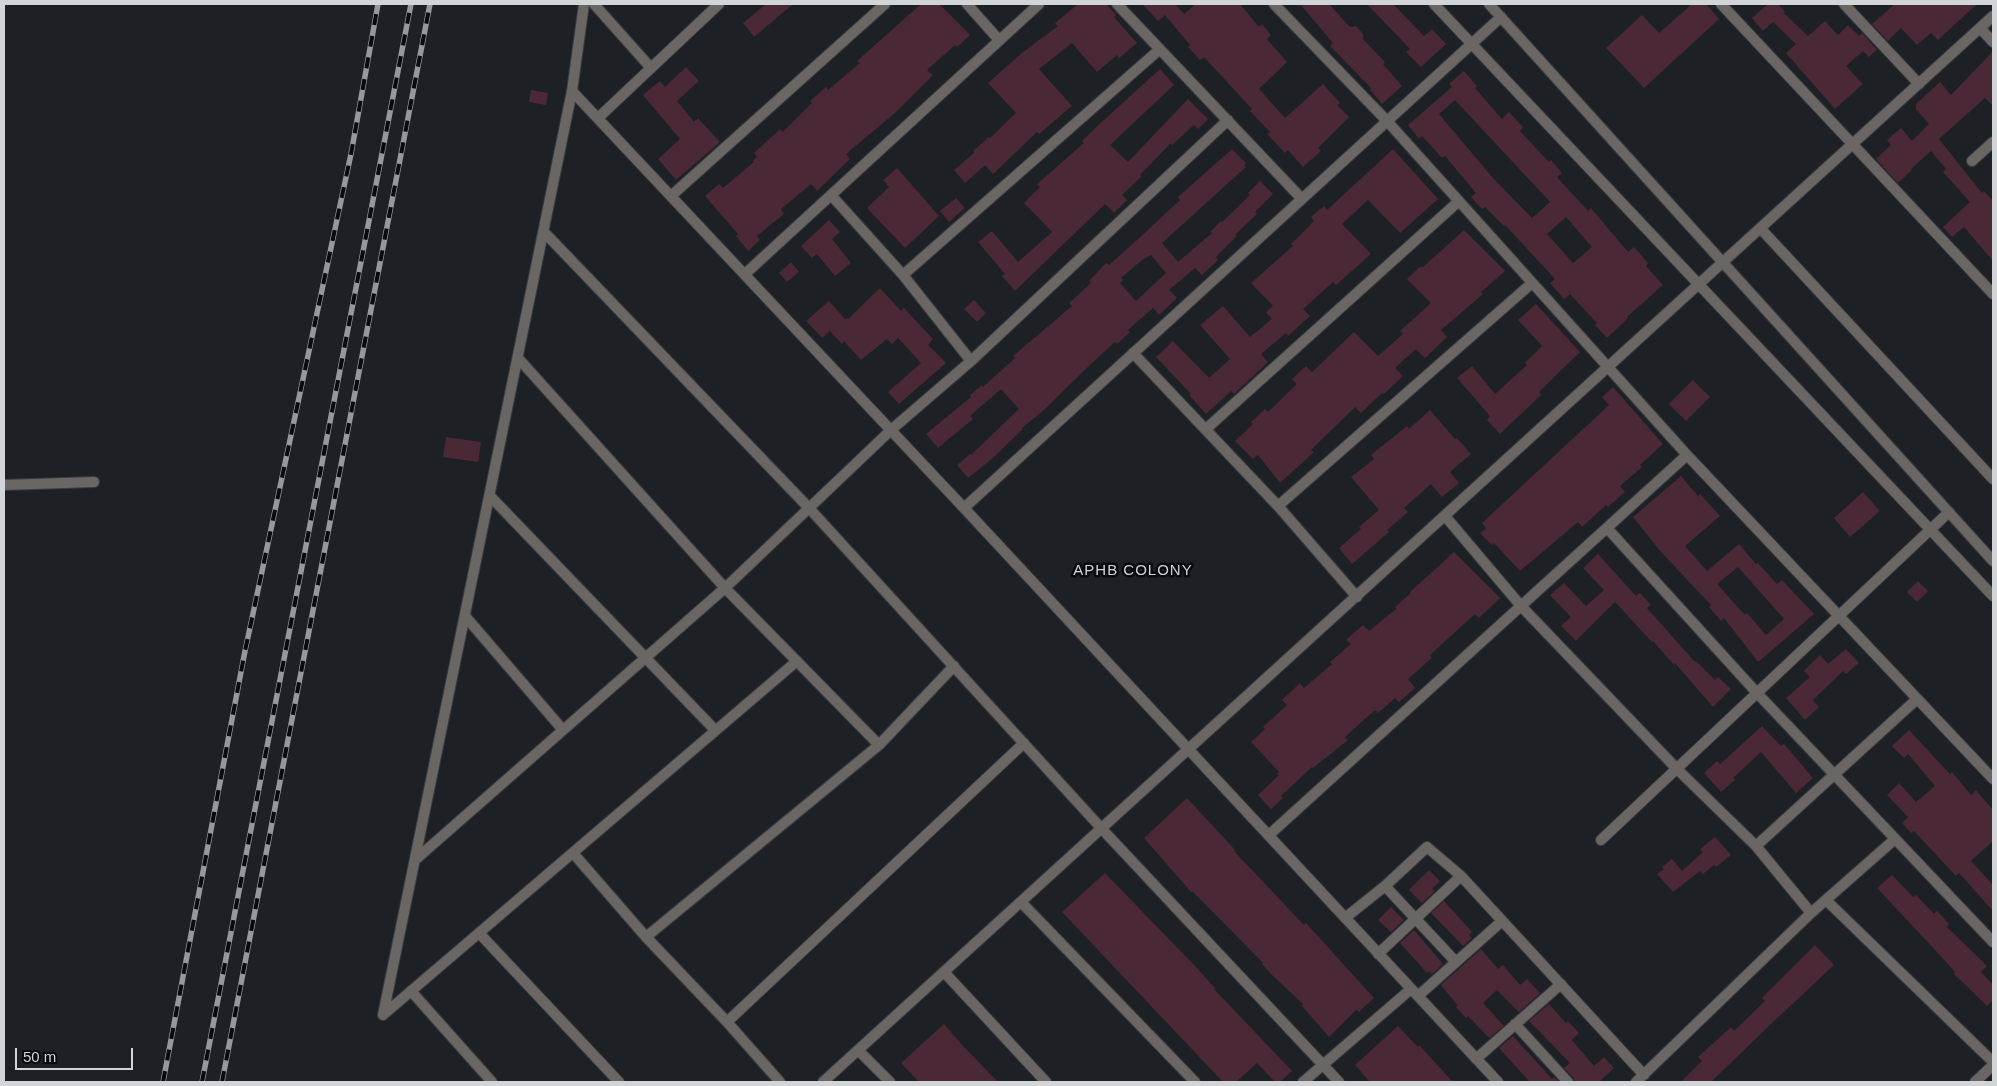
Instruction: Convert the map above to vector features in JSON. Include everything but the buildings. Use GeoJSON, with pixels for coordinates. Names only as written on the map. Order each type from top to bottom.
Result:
{"type":"FeatureCollection","features":[{"type":"Feature","properties":{"kind":"street"},"geometry":{"type":"LineString","coordinates":[[584,4],[572,91],[544,232],[383,1015],[797,661]]}},
{"type":"Feature","properties":{"kind":"street"},"geometry":{"type":"LineString","coordinates":[[594,4],[651,68]]}},
{"type":"Feature","properties":{"kind":"street"},"geometry":{"type":"LineString","coordinates":[[598,118],[719,4]]}},
{"type":"Feature","properties":{"kind":"street"},"geometry":{"type":"LineString","coordinates":[[672,196],[885,4]]}},
{"type":"Feature","properties":{"kind":"street"},"geometry":{"type":"LineString","coordinates":[[966,4],[999,40]]}},
{"type":"Feature","properties":{"kind":"street"},"geometry":{"type":"LineString","coordinates":[[745,274],[1039,4]]}},
{"type":"Feature","properties":{"kind":"street"},"geometry":{"type":"LineString","coordinates":[[1117,4],[1302,199]]}},
{"type":"Feature","properties":{"kind":"street"},"geometry":{"type":"LineString","coordinates":[[1274,4],[1387,121],[1687,455],[1993,779]]}},
{"type":"Feature","properties":{"kind":"street"},"geometry":{"type":"LineString","coordinates":[[1434,4],[1993,596]]}},
{"type":"Feature","properties":{"kind":"street"},"geometry":{"type":"LineString","coordinates":[[1489,4],[1993,561]]}},
{"type":"Feature","properties":{"kind":"street"},"geometry":{"type":"LineString","coordinates":[[1721,4],[1993,294]]}},
{"type":"Feature","properties":{"kind":"street"},"geometry":{"type":"LineString","coordinates":[[1844,4],[1919,84]]}},
{"type":"Feature","properties":{"kind":"street"},"geometry":{"type":"LineString","coordinates":[[823,1082],[1993,16]]}},
{"type":"Feature","properties":{"kind":"street"},"geometry":{"type":"LineString","coordinates":[[964,508],[1501,17]]}},
{"type":"Feature","properties":{"kind":"street"},"geometry":{"type":"LineString","coordinates":[[1980,28],[1993,42]]}},
{"type":"Feature","properties":{"kind":"street"},"geometry":{"type":"LineString","coordinates":[[904,275],[1160,49]]}},
{"type":"Feature","properties":{"kind":"street"},"geometry":{"type":"LineString","coordinates":[[572,91],[964,508],[1498,1082]]}},
{"type":"Feature","properties":{"kind":"street"},"geometry":{"type":"LineString","coordinates":[[415,860],[725,588],[891,430],[971,362],[1228,120]]}},
{"type":"Feature","properties":{"kind":"street"},"geometry":{"type":"LineString","coordinates":[[1972,161],[1989,145],[1993,158]]}},
{"type":"Feature","properties":{"kind":"street"},"geometry":{"type":"LineString","coordinates":[[831,195],[904,275],[971,362]]}},
{"type":"Feature","properties":{"kind":"street"},"geometry":{"type":"LineString","coordinates":[[1206,429],[1459,201]]}},
{"type":"Feature","properties":{"kind":"street"},"geometry":{"type":"LineString","coordinates":[[1761,229],[1993,479]]}},
{"type":"Feature","properties":{"kind":"street"},"geometry":{"type":"LineString","coordinates":[[544,232],[809,508],[1102,829],[1339,1082]]}},
{"type":"Feature","properties":{"kind":"street"},"geometry":{"type":"LineString","coordinates":[[1278,506],[1532,283]]}},
{"type":"Feature","properties":{"kind":"street"},"geometry":{"type":"LineString","coordinates":[[1133,353],[1278,506],[1357,597]]}},
{"type":"Feature","properties":{"kind":"street"},"geometry":{"type":"LineString","coordinates":[[518,358],[725,588],[879,745]]}},
{"type":"Feature","properties":{"kind":"street"},"geometry":{"type":"LineString","coordinates":[[1269,835],[1687,455]]}},
{"type":"Feature","properties":{"kind":"street"},"geometry":{"type":"LineString","coordinates":[[4,485],[94,482]]}},
{"type":"Feature","properties":{"kind":"street"},"geometry":{"type":"LineString","coordinates":[[490,496],[715,730]]}},
{"type":"Feature","properties":{"kind":"street"},"geometry":{"type":"LineString","coordinates":[[1600,840],[1949,512]]}},
{"type":"Feature","properties":{"kind":"street"},"geometry":{"type":"LineString","coordinates":[[1445,516],[1521,606],[1677,769],[1756,846],[1811,913]]}},
{"type":"Feature","properties":{"kind":"street"},"geometry":{"type":"LineString","coordinates":[[1607,528],[1757,694],[1993,942]]}},
{"type":"Feature","properties":{"kind":"street"},"geometry":{"type":"LineString","coordinates":[[465,616],[563,730]]}},
{"type":"Feature","properties":{"kind":"street"},"geometry":{"type":"LineString","coordinates":[[646,937],[879,745],[954,666]]}},
{"type":"Feature","properties":{"kind":"street"},"geometry":{"type":"LineString","coordinates":[[1756,846],[1918,699]]}},
{"type":"Feature","properties":{"kind":"street"},"geometry":{"type":"LineString","coordinates":[[727,1022],[1024,743]]}},
{"type":"Feature","properties":{"kind":"street"},"geometry":{"type":"LineString","coordinates":[[1345,918],[1385,886],[1427,847],[1462,876],[1561,984],[1640,1078],[1811,913],[1895,839]]}},
{"type":"Feature","properties":{"kind":"street"},"geometry":{"type":"LineString","coordinates":[[573,853],[646,937],[727,1022],[780,1082]]}},
{"type":"Feature","properties":{"kind":"street"},"geometry":{"type":"LineString","coordinates":[[1378,954],[1462,876]]}},
{"type":"Feature","properties":{"kind":"street"},"geometry":{"type":"LineString","coordinates":[[1385,886],[1456,962]]}},
{"type":"Feature","properties":{"kind":"street"},"geometry":{"type":"LineString","coordinates":[[1826,900],[1993,1064],[1975,1082]]}},
{"type":"Feature","properties":{"kind":"street"},"geometry":{"type":"LineString","coordinates":[[1021,902],[1195,1082]]}},
{"type":"Feature","properties":{"kind":"street"},"geometry":{"type":"LineString","coordinates":[[1303,1082],[1322,1064],[1414,992],[1456,962],[1502,921]]}},
{"type":"Feature","properties":{"kind":"street"},"geometry":{"type":"LineString","coordinates":[[479,933],[619,1082]]}},
{"type":"Feature","properties":{"kind":"street"},"geometry":{"type":"LineString","coordinates":[[944,972],[1046,1082]]}},
{"type":"Feature","properties":{"kind":"street"},"geometry":{"type":"LineString","coordinates":[[1476,1059],[1561,984]]}},
{"type":"Feature","properties":{"kind":"street"},"geometry":{"type":"LineString","coordinates":[[411,991],[492,1082]]}},
{"type":"Feature","properties":{"kind":"street"},"geometry":{"type":"LineString","coordinates":[[1515,1024],[1568,1082]]}},
{"type":"Feature","properties":{"kind":"street"},"geometry":{"type":"LineString","coordinates":[[858,1050],[890,1082]]}},
{"type":"Feature","properties":{"kind":"railway"},"geometry":{"type":"LineString","coordinates":[[163,1082],[245,651],[351,154],[378,4]]}},
{"type":"Feature","properties":{"kind":"railway"},"geometry":{"type":"LineString","coordinates":[[202,1082],[411,4]]}},
{"type":"Feature","properties":{"kind":"railway"},"geometry":{"type":"LineString","coordinates":[[222,1082],[430,4]]}},
{"type":"Feature","properties":{"kind":"district","name":"APHB COLONY"},"geometry":{"type":"Point","coordinates":[1133,571]}}]}
